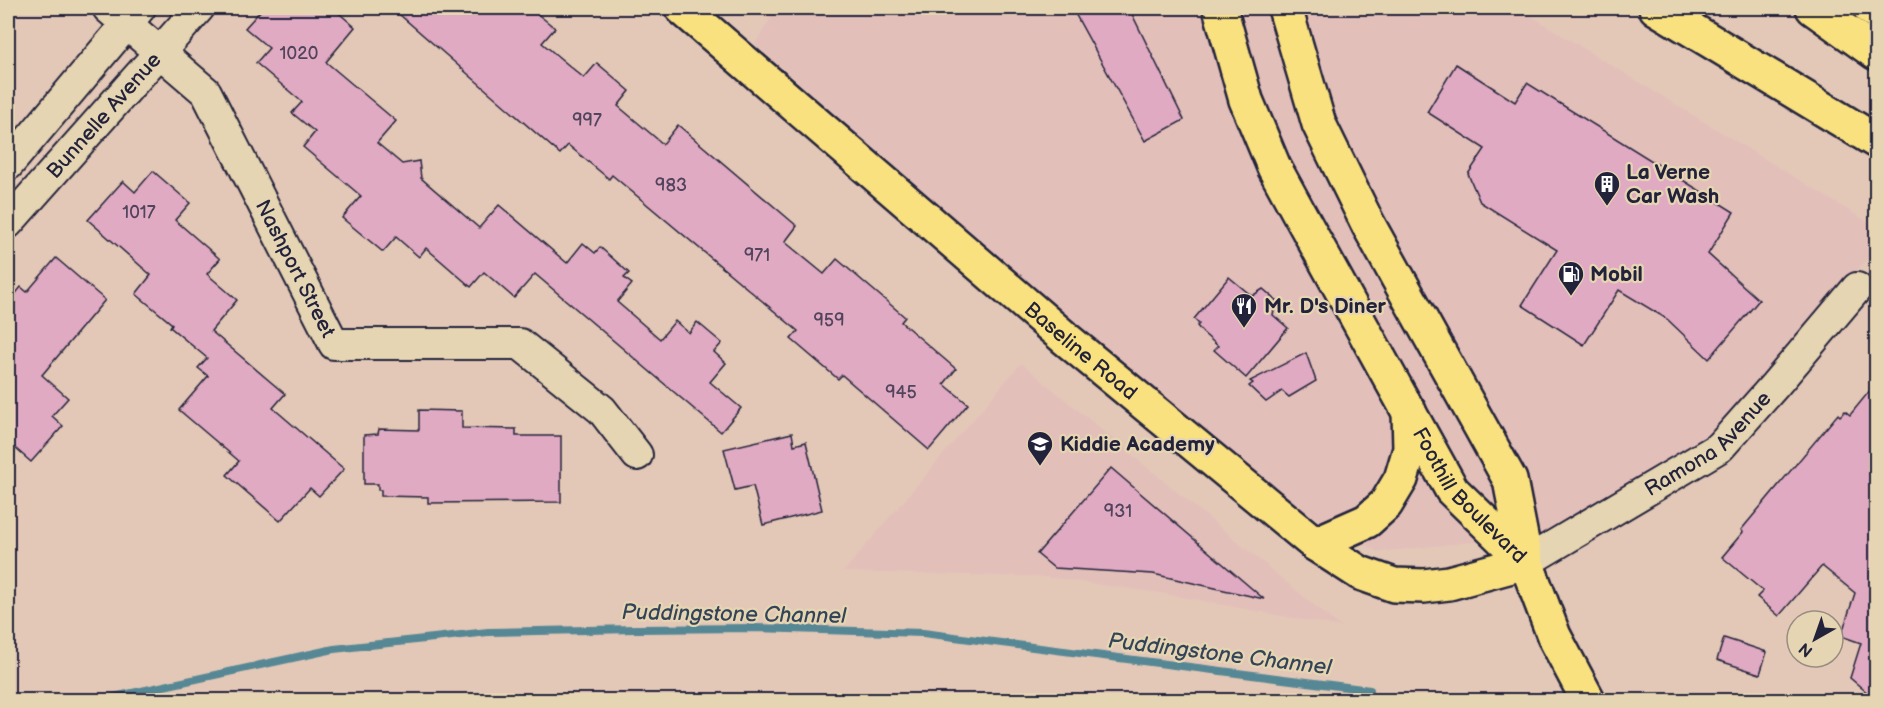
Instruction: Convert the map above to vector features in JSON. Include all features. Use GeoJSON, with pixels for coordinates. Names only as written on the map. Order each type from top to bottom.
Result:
{"type":"FeatureCollection","features":[{"type":"Feature","properties":{"kind":"main road","name":"Baseline Road"},"geometry":{"type":"LineString","coordinates":[[682,8],[1066,339],[1315,544],[1360,573],[1394,585],[1424,586],[1449,583],[1526,562]]}},
{"type":"Feature","properties":{"kind":"main road","name":"Foothill Boulevard"},"geometry":{"type":"LineString","coordinates":[[1220,8],[1246,100],[1274,167],[1452,490],[1526,562]]}},
{"type":"Feature","properties":{"kind":"main road","name":"Foothill Boulevard"},"geometry":{"type":"LineString","coordinates":[[1284,8],[1319,124],[1368,224],[1510,480],[1526,562]]}},
{"type":"Feature","properties":{"kind":"main road"},"geometry":{"type":"LineString","coordinates":[[1656,8],[1876,141]]}},
{"type":"Feature","properties":{"kind":"main road"},"geometry":{"type":"LineString","coordinates":[[1813,8],[1876,52]]}},
{"type":"Feature","properties":{"kind":"main road"},"geometry":{"type":"LineString","coordinates":[[1870,8],[1876,12]]}},
{"type":"Feature","properties":{"kind":"main road"},"geometry":{"type":"LineString","coordinates":[[1315,544],[1367,521],[1386,504],[1401,479],[1410,449],[1409,410]]}},
{"type":"Feature","properties":{"kind":"main road"},"geometry":{"type":"LineString","coordinates":[[1526,562],[1554,636],[1588,700]]}},
{"type":"Feature","properties":{"kind":"street","name":"Bunnelle Avenue"},"geometry":{"type":"LineString","coordinates":[[8,223],[199,8]]}},
{"type":"Feature","properties":{"kind":"street","name":"Bunnelle Avenue"},"geometry":{"type":"LineString","coordinates":[[8,165],[125,13]]}},
{"type":"Feature","properties":{"kind":"street","name":"Nashport Street"},"geometry":{"type":"LineString","coordinates":[[125,13],[160,52],[206,92],[334,344],[520,344],[602,410],[638,455]]}},
{"type":"Feature","properties":{"kind":"street","name":"Ramona Avenue"},"geometry":{"type":"LineString","coordinates":[[1526,562],[1720,447],[1857,288]]}},
{"type":"Feature","properties":{"kind":"shaded area"},"geometry":{"type":"Polygon","coordinates":[[[777,8],[1518,8],[1876,227],[1876,249],[1710,439],[1539,535],[1378,552],[1260,487],[755,44],[777,8]]]}},
{"type":"Feature","properties":{"kind":"shaded area","name":"Kiddie Academy"},"geometry":{"type":"Polygon","coordinates":[[[1021,363],[1341,627],[1159,593],[1045,577],[843,572],[1021,363]]]}},
{"type":"Feature","properties":{"kind":"building"},"geometry":{"type":"Polygon","coordinates":[[[263,8],[333,8],[355,27],[326,62],[396,121],[377,143],[402,164],[419,161],[421,178],[479,228],[499,205],[567,263],[583,243],[595,253],[600,247],[629,273],[624,278],[632,284],[617,302],[660,339],[675,321],[689,333],[697,322],[722,343],[714,352],[726,363],[710,382],[741,408],[721,432],[535,274],[514,298],[484,272],[471,287],[426,248],[419,257],[396,237],[383,252],[342,218],[361,196],[303,147],[315,132],[292,113],[302,102],[256,63],[269,48],[245,28],[263,8]]]}},
{"type":"Feature","properties":{"kind":"building"},"geometry":{"type":"Polygon","coordinates":[[[392,8],[530,8],[555,28],[542,43],[584,78],[597,63],[630,91],[618,106],[663,144],[678,125],[797,226],[785,242],[824,274],[837,259],[905,317],[901,322],[956,369],[944,384],[968,404],[929,450],[842,375],[838,379],[791,339],[798,331],[612,175],[609,179],[568,145],[560,154],[392,8]]]}},
{"type":"Feature","properties":{"kind":"building"},"geometry":{"type":"Polygon","coordinates":[[[1072,8],[1129,8],[1184,120],[1145,141],[1072,8]]]}},
{"type":"Feature","properties":{"kind":"building","name":"La Verne Car Wash"},"geometry":{"type":"Polygon","coordinates":[[[1456,64],[1515,102],[1527,83],[1734,212],[1708,254],[1759,300],[1709,359],[1667,319],[1619,290],[1584,345],[1522,305],[1557,250],[1480,202],[1468,174],[1485,149],[1427,112],[1456,64]]]}},
{"type":"Feature","properties":{"kind":"building"},"geometry":{"type":"Polygon","coordinates":[[[153,171],[190,203],[175,220],[220,259],[207,274],[237,300],[211,331],[285,394],[273,408],[344,469],[319,496],[310,488],[280,521],[227,475],[239,461],[179,410],[208,376],[198,368],[207,358],[170,327],[172,324],[136,294],[151,275],[88,220],[123,181],[135,192],[153,171]]]}},
{"type":"Feature","properties":{"kind":"building"},"geometry":{"type":"Polygon","coordinates":[[[56,258],[105,300],[42,375],[68,398],[52,416],[63,426],[31,462],[8,442],[8,303],[21,287],[27,292],[56,258]]]}},
{"type":"Feature","properties":{"kind":"building","name":"Mr. D's Diner"},"geometry":{"type":"Polygon","coordinates":[[[1229,277],[1252,296],[1263,289],[1276,300],[1273,315],[1288,328],[1246,378],[1214,350],[1218,346],[1203,333],[1194,319],[1229,277]]]}},
{"type":"Feature","properties":{"kind":"building"},"geometry":{"type":"Polygon","coordinates":[[[1306,353],[1316,381],[1289,397],[1282,391],[1266,402],[1249,386],[1253,383],[1250,381],[1306,353]]]}},
{"type":"Feature","properties":{"kind":"building"},"geometry":{"type":"Polygon","coordinates":[[[1876,383],[1876,700],[1850,678],[1861,643],[1845,637],[1845,624],[1855,593],[1822,566],[1779,616],[1757,597],[1763,591],[1722,557],[1743,532],[1741,530],[1838,414],[1840,416],[1845,411],[1850,415],[1876,383]]]}},
{"type":"Feature","properties":{"kind":"building"},"geometry":{"type":"Polygon","coordinates":[[[419,410],[462,411],[462,428],[516,429],[516,436],[561,436],[561,502],[428,503],[428,497],[381,496],[378,484],[364,484],[364,435],[378,434],[379,429],[419,430],[419,410]]]}},
{"type":"Feature","properties":{"kind":"building"},"geometry":{"type":"Polygon","coordinates":[[[792,433],[794,445],[806,442],[822,510],[763,525],[753,486],[735,490],[724,449],[792,433]]]}},
{"type":"Feature","properties":{"kind":"building","name":"Kiddie Academy"},"geometry":{"type":"Polygon","coordinates":[[[1111,468],[1264,599],[1153,574],[1054,568],[1037,554],[1111,468]]]}},
{"type":"Feature","properties":{"kind":"building"},"geometry":{"type":"Polygon","coordinates":[[[1724,638],[1767,652],[1760,674],[1717,660],[1724,638]]]}},
{"type":"Feature","properties":{"kind":"waterway","name":"Puddingstone Channel"},"geometry":{"type":"LineString","coordinates":[[100,700],[334,649],[488,632],[755,628],[923,633],[1370,690]]}},
{"type":"Feature","properties":{"kind":"place","name":"La Verne Car Wash"},"geometry":{"type":"Point","coordinates":[1607,207]}},
{"type":"Feature","properties":{"kind":"place","name":"Mobil"},"geometry":{"type":"Point","coordinates":[1571,297]}},
{"type":"Feature","properties":{"kind":"place","name":"Mr. D's Diner"},"geometry":{"type":"Point","coordinates":[1244,329]}},
{"type":"Feature","properties":{"kind":"place","name":"Kiddie Academy"},"geometry":{"type":"Point","coordinates":[1040,467]}}]}
